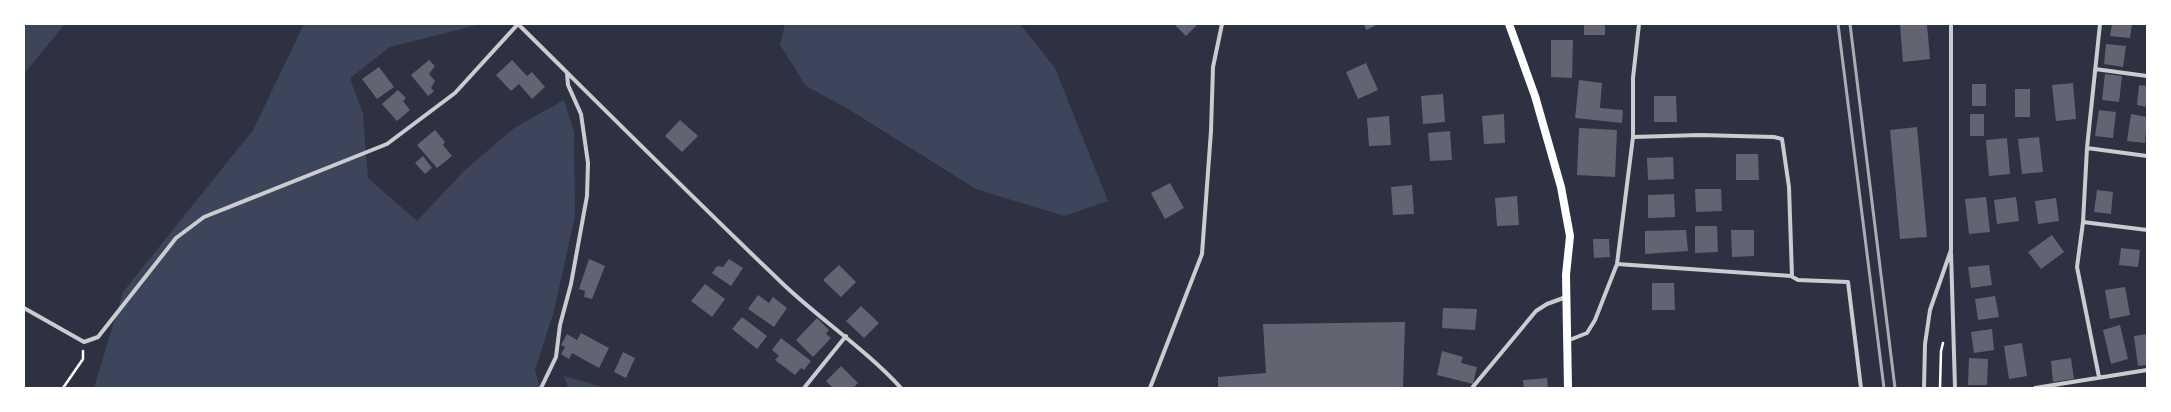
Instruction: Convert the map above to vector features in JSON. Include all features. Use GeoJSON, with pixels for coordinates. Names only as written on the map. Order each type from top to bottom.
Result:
{"type":"FeatureCollection","features":[{"type":"Feature","properties":{"kind":"main road"},"geometry":{"type":"LineString","coordinates":[[1509,24],[1535,96],[1560,186],[1570,236],[1566,275],[1568,296],[1568,388]]}},
{"type":"Feature","properties":{"kind":"street"},"geometry":{"type":"LineString","coordinates":[[24,308],[84,342],[98,337],[176,238],[204,217],[387,144],[455,92],[518,24],[788,289],[846,336],[883,369],[901,388]]}},
{"type":"Feature","properties":{"kind":"street"},"geometry":{"type":"LineString","coordinates":[[1150,388],[1202,254],[1211,131],[1213,67],[1222,24]]}},
{"type":"Feature","properties":{"kind":"street"},"geometry":{"type":"LineString","coordinates":[[1567,341],[1587,334],[1595,320],[1617,264],[1633,137],[1632,78],[1639,24]]}},
{"type":"Feature","properties":{"kind":"street"},"geometry":{"type":"LineString","coordinates":[[1951,24],[1951,250],[1955,388]]}},
{"type":"Feature","properties":{"kind":"street"},"geometry":{"type":"LineString","coordinates":[[2100,24],[2087,148],[2083,222],[2077,267],[2100,376]]}},
{"type":"Feature","properties":{"kind":"street"},"geometry":{"type":"LineString","coordinates":[[2095,69],[2147,76]]}},
{"type":"Feature","properties":{"kind":"street"},"geometry":{"type":"LineString","coordinates":[[541,388],[556,357],[560,325],[571,284],[587,196],[588,163],[581,114],[568,85],[567,72]]}},
{"type":"Feature","properties":{"kind":"street"},"geometry":{"type":"LineString","coordinates":[[1633,137],[1700,135],[1774,137],[1782,139],[1789,188],[1792,276]]}},
{"type":"Feature","properties":{"kind":"street"},"geometry":{"type":"LineString","coordinates":[[2087,148],[2147,156]]}},
{"type":"Feature","properties":{"kind":"street"},"geometry":{"type":"LineString","coordinates":[[2083,222],[2147,230]]}},
{"type":"Feature","properties":{"kind":"street"},"geometry":{"type":"LineString","coordinates":[[1924,388],[1925,344],[1930,310],[1951,250]]}},
{"type":"Feature","properties":{"kind":"street"},"geometry":{"type":"LineString","coordinates":[[1617,264],[1792,276],[1798,280],[1848,282],[1861,388]]}},
{"type":"Feature","properties":{"kind":"street"},"geometry":{"type":"LineString","coordinates":[[1472,388],[1536,311],[1547,304],[1568,296]]}},
{"type":"Feature","properties":{"kind":"street"},"geometry":{"type":"LineString","coordinates":[[804,388],[846,336]]}},
{"type":"Feature","properties":{"kind":"street"},"geometry":{"type":"LineString","coordinates":[[2035,388],[2100,376],[2147,370]]}},
{"type":"Feature","properties":{"kind":"path"},"geometry":{"type":"LineString","coordinates":[[63,388],[83,359],[84,342]]}},
{"type":"Feature","properties":{"kind":"path"},"geometry":{"type":"LineString","coordinates":[[1940,388],[1941,351]]}},
{"type":"Feature","properties":{"kind":"shaded area"},"geometry":{"type":"Polygon","coordinates":[[[24,24],[65,24],[24,74],[24,24]]]}},
{"type":"Feature","properties":{"kind":"shaded area"},"geometry":{"type":"Polygon","coordinates":[[[304,24],[481,24],[390,47],[350,78],[363,114],[368,178],[417,221],[465,170],[514,128],[564,100],[574,132],[575,216],[554,311],[535,370],[540,388],[94,388],[123,292],[253,130],[304,24]]]}},
{"type":"Feature","properties":{"kind":"shaded area"},"geometry":{"type":"Polygon","coordinates":[[[785,24],[1020,24],[1055,68],[1108,201],[1064,216],[976,189],[848,109],[806,86],[780,45],[785,24]]]}},
{"type":"Feature","properties":{"kind":"shaded area"},"geometry":{"type":"Polygon","coordinates":[[[564,376],[607,388],[568,388],[564,376]]]}},
{"type":"Feature","properties":{"kind":"building"},"geometry":{"type":"Polygon","coordinates":[[[1174,24],[1198,24],[1186,36],[1174,24]]]}},
{"type":"Feature","properties":{"kind":"building"},"geometry":{"type":"Polygon","coordinates":[[[1364,24],[1379,24],[1366,30],[1364,24]]]}},
{"type":"Feature","properties":{"kind":"building"},"geometry":{"type":"Polygon","coordinates":[[[1584,24],[1605,24],[1605,35],[1584,35],[1584,24]]]}},
{"type":"Feature","properties":{"kind":"building"},"geometry":{"type":"Polygon","coordinates":[[[1900,24],[1927,24],[1930,59],[1903,62],[1900,24]]]}},
{"type":"Feature","properties":{"kind":"building"},"geometry":{"type":"Polygon","coordinates":[[[2112,24],[2132,24],[2130,38],[2110,36],[2112,24]]]}},
{"type":"Feature","properties":{"kind":"building"},"geometry":{"type":"Polygon","coordinates":[[[1551,40],[1573,40],[1572,78],[1551,77],[1551,40]]]}},
{"type":"Feature","properties":{"kind":"building"},"geometry":{"type":"Polygon","coordinates":[[[2106,44],[2126,46],[2123,67],[2104,64],[2106,44]]]}},
{"type":"Feature","properties":{"kind":"building"},"geometry":{"type":"Polygon","coordinates":[[[429,60],[435,66],[429,74],[435,81],[431,88],[434,91],[428,96],[411,75],[429,60]]]}},
{"type":"Feature","properties":{"kind":"building"},"geometry":{"type":"Polygon","coordinates":[[[512,60],[527,76],[532,72],[545,87],[532,99],[519,84],[511,91],[496,75],[512,60]]]}},
{"type":"Feature","properties":{"kind":"building"},"geometry":{"type":"Polygon","coordinates":[[[1366,63],[1378,90],[1358,99],[1346,72],[1366,63]]]}},
{"type":"Feature","properties":{"kind":"building"},"geometry":{"type":"Polygon","coordinates":[[[379,67],[394,87],[377,99],[362,79],[379,67]]]}},
{"type":"Feature","properties":{"kind":"building"},"geometry":{"type":"Polygon","coordinates":[[[2105,74],[2122,76],[2119,102],[2102,100],[2105,74]]]}},
{"type":"Feature","properties":{"kind":"building"},"geometry":{"type":"Polygon","coordinates":[[[1579,80],[1602,83],[1600,108],[1623,110],[1622,123],[1575,118],[1579,80]]]}},
{"type":"Feature","properties":{"kind":"building"},"geometry":{"type":"Polygon","coordinates":[[[2073,83],[2076,119],[2056,121],[2052,85],[2073,83]]]}},
{"type":"Feature","properties":{"kind":"building"},"geometry":{"type":"Polygon","coordinates":[[[1972,84],[1986,84],[1986,106],[1972,106],[1972,84]]]}},
{"type":"Feature","properties":{"kind":"building"},"geometry":{"type":"Polygon","coordinates":[[[2139,85],[2147,86],[2147,107],[2137,105],[2139,85]]]}},
{"type":"Feature","properties":{"kind":"building"},"geometry":{"type":"Polygon","coordinates":[[[2015,89],[2030,89],[2030,117],[2015,117],[2015,89]]]}},
{"type":"Feature","properties":{"kind":"building"},"geometry":{"type":"Polygon","coordinates":[[[398,90],[406,98],[403,101],[410,110],[397,121],[382,104],[398,90]]]}},
{"type":"Feature","properties":{"kind":"building"},"geometry":{"type":"Polygon","coordinates":[[[1443,94],[1445,122],[1423,124],[1421,96],[1443,94]]]}},
{"type":"Feature","properties":{"kind":"building"},"geometry":{"type":"Polygon","coordinates":[[[1654,96],[1676,96],[1677,122],[1654,122],[1654,96]]]}},
{"type":"Feature","properties":{"kind":"building"},"geometry":{"type":"Polygon","coordinates":[[[2099,110],[2116,112],[2113,138],[2095,136],[2099,110]]]}},
{"type":"Feature","properties":{"kind":"building"},"geometry":{"type":"Polygon","coordinates":[[[1504,114],[1505,143],[1484,144],[1482,116],[1504,114]]]}},
{"type":"Feature","properties":{"kind":"building"},"geometry":{"type":"Polygon","coordinates":[[[1970,114],[1984,114],[1984,136],[1970,136],[1970,114]]]}},
{"type":"Feature","properties":{"kind":"building"},"geometry":{"type":"Polygon","coordinates":[[[2131,114],[2147,117],[2145,143],[2127,141],[2131,114]]]}},
{"type":"Feature","properties":{"kind":"building"},"geometry":{"type":"Polygon","coordinates":[[[1389,116],[1391,145],[1369,146],[1367,118],[1389,116]]]}},
{"type":"Feature","properties":{"kind":"building"},"geometry":{"type":"Polygon","coordinates":[[[680,120],[698,136],[682,152],[665,136],[680,120]]]}},
{"type":"Feature","properties":{"kind":"building"},"geometry":{"type":"Polygon","coordinates":[[[1917,127],[1927,237],[1900,239],[1890,130],[1917,127]]]}},
{"type":"Feature","properties":{"kind":"building"},"geometry":{"type":"Polygon","coordinates":[[[1579,128],[1617,130],[1615,177],[1577,175],[1579,128]]]}},
{"type":"Feature","properties":{"kind":"building"},"geometry":{"type":"Polygon","coordinates":[[[435,130],[445,142],[443,145],[452,156],[437,168],[417,145],[435,130]]]}},
{"type":"Feature","properties":{"kind":"building"},"geometry":{"type":"Polygon","coordinates":[[[1450,131],[1452,160],[1430,161],[1428,133],[1450,131]]]}},
{"type":"Feature","properties":{"kind":"building"},"geometry":{"type":"Polygon","coordinates":[[[2039,137],[2043,172],[2022,174],[2018,139],[2039,137]]]}},
{"type":"Feature","properties":{"kind":"building"},"geometry":{"type":"Polygon","coordinates":[[[2007,138],[2010,174],[1989,176],[1986,140],[2007,138]]]}},
{"type":"Feature","properties":{"kind":"building"},"geometry":{"type":"Polygon","coordinates":[[[1736,154],[1758,154],[1759,180],[1736,180],[1736,154]]]}},
{"type":"Feature","properties":{"kind":"building"},"geometry":{"type":"Polygon","coordinates":[[[423,156],[432,168],[425,174],[415,163],[423,156]]]}},
{"type":"Feature","properties":{"kind":"building"},"geometry":{"type":"Polygon","coordinates":[[[1673,157],[1674,179],[1648,180],[1647,158],[1673,157]]]}},
{"type":"Feature","properties":{"kind":"building"},"geometry":{"type":"Polygon","coordinates":[[[1170,183],[1184,208],[1165,219],[1151,193],[1170,183]]]}},
{"type":"Feature","properties":{"kind":"building"},"geometry":{"type":"Polygon","coordinates":[[[1412,185],[1414,214],[1393,215],[1391,187],[1412,185]]]}},
{"type":"Feature","properties":{"kind":"building"},"geometry":{"type":"Polygon","coordinates":[[[1695,189],[1721,189],[1722,211],[1696,212],[1695,189]]]}},
{"type":"Feature","properties":{"kind":"building"},"geometry":{"type":"Polygon","coordinates":[[[2097,190],[2113,192],[2111,214],[2094,212],[2097,190]]]}},
{"type":"Feature","properties":{"kind":"building"},"geometry":{"type":"Polygon","coordinates":[[[1674,194],[1675,217],[1648,218],[1648,195],[1674,194]]]}},
{"type":"Feature","properties":{"kind":"building"},"geometry":{"type":"Polygon","coordinates":[[[1517,196],[1519,225],[1497,226],[1495,198],[1517,196]]]}},
{"type":"Feature","properties":{"kind":"building"},"geometry":{"type":"Polygon","coordinates":[[[1986,197],[1990,232],[1969,234],[1965,199],[1986,197]]]}},
{"type":"Feature","properties":{"kind":"building"},"geometry":{"type":"Polygon","coordinates":[[[2016,197],[2019,221],[1997,224],[1994,200],[2016,197]]]}},
{"type":"Feature","properties":{"kind":"building"},"geometry":{"type":"Polygon","coordinates":[[[2056,198],[2059,221],[2038,224],[2035,201],[2056,198]]]}},
{"type":"Feature","properties":{"kind":"building"},"geometry":{"type":"Polygon","coordinates":[[[1695,226],[1717,226],[1718,252],[1695,253],[1695,226]]]}},
{"type":"Feature","properties":{"kind":"building"},"geometry":{"type":"Polygon","coordinates":[[[1686,230],[1688,251],[1645,254],[1645,231],[1686,230]]]}},
{"type":"Feature","properties":{"kind":"building"},"geometry":{"type":"Polygon","coordinates":[[[1731,230],[1754,230],[1754,256],[1732,257],[1731,230]]]}},
{"type":"Feature","properties":{"kind":"building"},"geometry":{"type":"Polygon","coordinates":[[[2052,235],[2064,252],[2041,269],[2028,252],[2052,235]]]}},
{"type":"Feature","properties":{"kind":"building"},"geometry":{"type":"Polygon","coordinates":[[[1593,239],[1609,239],[1610,257],[1594,258],[1593,239]]]}},
{"type":"Feature","properties":{"kind":"building"},"geometry":{"type":"Polygon","coordinates":[[[2121,248],[2140,250],[2138,267],[2119,265],[2121,248]]]}},
{"type":"Feature","properties":{"kind":"building"},"geometry":{"type":"Polygon","coordinates":[[[589,259],[605,266],[592,299],[584,297],[585,291],[579,289],[589,259]]]}},
{"type":"Feature","properties":{"kind":"building"},"geometry":{"type":"Polygon","coordinates":[[[729,259],[743,268],[731,286],[712,273],[717,266],[723,267],[729,259]]]}},
{"type":"Feature","properties":{"kind":"building"},"geometry":{"type":"Polygon","coordinates":[[[839,265],[856,282],[841,297],[823,280],[839,265]]]}},
{"type":"Feature","properties":{"kind":"building"},"geometry":{"type":"Polygon","coordinates":[[[1989,265],[1992,285],[1971,288],[1968,267],[1989,265]]]}},
{"type":"Feature","properties":{"kind":"building"},"geometry":{"type":"Polygon","coordinates":[[[1652,283],[1674,283],[1675,310],[1652,310],[1652,283]]]}},
{"type":"Feature","properties":{"kind":"building"},"geometry":{"type":"Polygon","coordinates":[[[705,284],[725,299],[712,317],[691,301],[705,284]]]}},
{"type":"Feature","properties":{"kind":"building"},"geometry":{"type":"Polygon","coordinates":[[[2125,287],[2130,315],[2110,319],[2105,290],[2125,287]]]}},
{"type":"Feature","properties":{"kind":"building"},"geometry":{"type":"Polygon","coordinates":[[[758,295],[769,303],[773,297],[787,308],[774,327],[748,309],[758,295]]]}},
{"type":"Feature","properties":{"kind":"building"},"geometry":{"type":"Polygon","coordinates":[[[1995,296],[1999,317],[1978,320],[1975,299],[1995,296]]]}},
{"type":"Feature","properties":{"kind":"building"},"geometry":{"type":"Polygon","coordinates":[[[861,306],[879,323],[864,338],[846,321],[861,306]]]}},
{"type":"Feature","properties":{"kind":"building"},"geometry":{"type":"Polygon","coordinates":[[[1443,308],[1477,309],[1475,330],[1442,328],[1443,308]]]}},
{"type":"Feature","properties":{"kind":"building"},"geometry":{"type":"Polygon","coordinates":[[[742,317],[767,336],[757,349],[732,329],[742,317]]]}},
{"type":"Feature","properties":{"kind":"building"},"geometry":{"type":"Polygon","coordinates":[[[817,318],[829,330],[826,334],[831,338],[813,357],[796,340],[817,318]]]}},
{"type":"Feature","properties":{"kind":"building"},"geometry":{"type":"Polygon","coordinates":[[[1405,322],[1403,388],[1218,388],[1218,377],[1266,373],[1263,324],[1405,322]]]}},
{"type":"Feature","properties":{"kind":"building"},"geometry":{"type":"Polygon","coordinates":[[[2120,325],[2128,359],[2111,364],[2103,330],[2120,325]]]}},
{"type":"Feature","properties":{"kind":"building"},"geometry":{"type":"Polygon","coordinates":[[[1992,329],[1994,350],[1974,353],[1971,332],[1992,329]]]}},
{"type":"Feature","properties":{"kind":"building"},"geometry":{"type":"Polygon","coordinates":[[[581,333],[609,348],[599,368],[572,353],[569,359],[561,354],[565,347],[561,345],[567,334],[577,340],[581,333]]]}},
{"type":"Feature","properties":{"kind":"building"},"geometry":{"type":"Polygon","coordinates":[[[2147,334],[2147,365],[2138,366],[2134,336],[2147,334]]]}},
{"type":"Feature","properties":{"kind":"building"},"geometry":{"type":"Polygon","coordinates":[[[781,338],[811,361],[804,370],[801,368],[795,375],[775,360],[779,356],[772,350],[781,338]]]}},
{"type":"Feature","properties":{"kind":"building"},"geometry":{"type":"Polygon","coordinates":[[[2022,343],[2027,376],[2009,379],[2004,346],[2022,343]]]}},
{"type":"Feature","properties":{"kind":"building"},"geometry":{"type":"Polygon","coordinates":[[[1442,351],[1463,357],[1461,363],[1477,367],[1473,384],[1437,375],[1442,351]]]}},
{"type":"Feature","properties":{"kind":"building"},"geometry":{"type":"Polygon","coordinates":[[[623,352],[635,358],[626,378],[614,372],[623,352]]]}},
{"type":"Feature","properties":{"kind":"building"},"geometry":{"type":"Polygon","coordinates":[[[1969,358],[1988,359],[1987,385],[1968,385],[1969,358]]]}},
{"type":"Feature","properties":{"kind":"building"},"geometry":{"type":"Polygon","coordinates":[[[2071,358],[2074,379],[2053,382],[2051,361],[2071,358]]]}},
{"type":"Feature","properties":{"kind":"building"},"geometry":{"type":"Polygon","coordinates":[[[841,366],[858,383],[853,388],[833,388],[826,381],[841,366]]]}},
{"type":"Feature","properties":{"kind":"building"},"geometry":{"type":"Polygon","coordinates":[[[1547,378],[1548,388],[1524,388],[1523,380],[1547,378]]]}},
{"type":"Feature","properties":{"kind":"railway"},"geometry":{"type":"LineString","coordinates":[[1838,24],[1884,388]]}},
{"type":"Feature","properties":{"kind":"railway"},"geometry":{"type":"LineString","coordinates":[[1850,24],[1895,388]]}}]}
